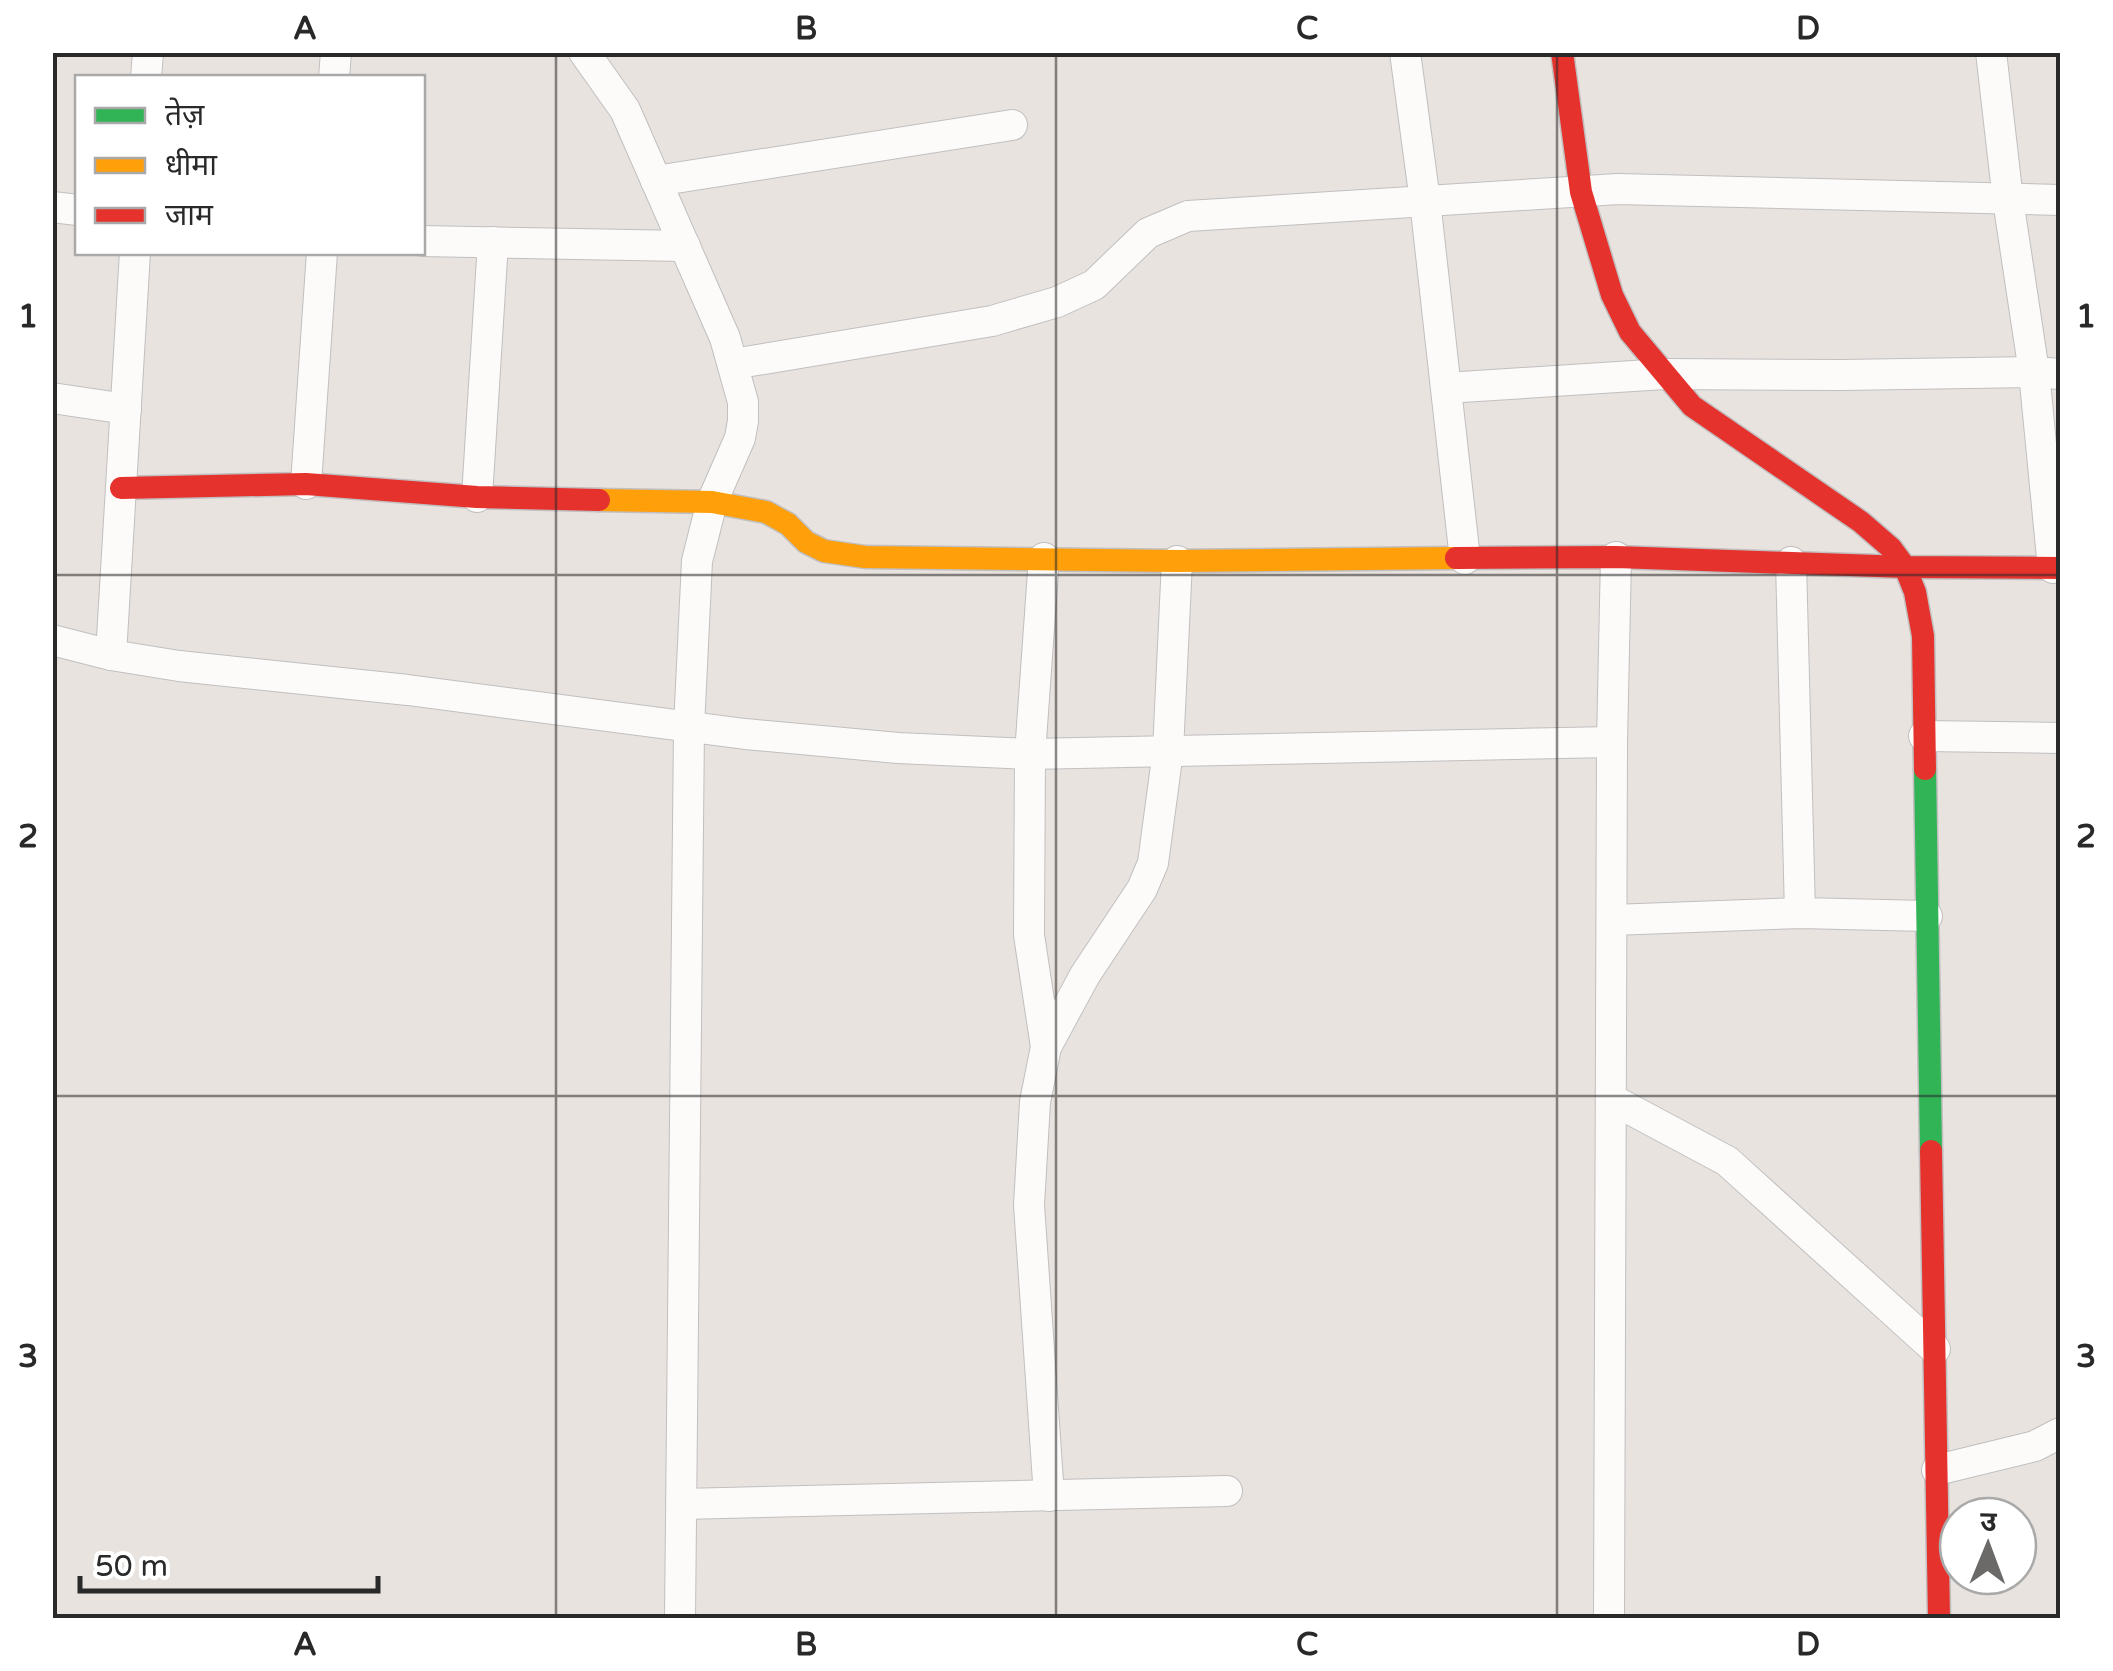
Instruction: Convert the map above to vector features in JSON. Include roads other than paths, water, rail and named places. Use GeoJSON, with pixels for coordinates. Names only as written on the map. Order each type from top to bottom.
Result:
{"type":"FeatureCollection","features":[{"type":"Feature","properties":{"kind":"street"},"geometry":{"type":"LineString","coordinates":[[584,52],[625,110],[725,338],[743,402],[740,438],[712,502],[698,561],[689,727],[680,1618]]}},
{"type":"Feature","properties":{"kind":"street"},"geometry":{"type":"LineString","coordinates":[[1405,52],[1426,201],[1465,559]]}},
{"type":"Feature","properties":{"kind":"street"},"geometry":{"type":"LineString","coordinates":[[1562,52],[1581,192],[1612,295],[1630,332],[1692,406],[1882,540],[1905,567],[1920,611],[1939,1618]]}},
{"type":"Feature","properties":{"kind":"street"},"geometry":{"type":"LineString","coordinates":[[121,488],[306,484],[477,497],[712,502],[766,512],[824,551],[865,557],[1177,561],[1616,557],[2057,568],[2048,373],[2008,200],[1991,52]]}},
{"type":"Feature","properties":{"kind":"street"},"geometry":{"type":"LineString","coordinates":[[656,181],[1012,125]]}},
{"type":"Feature","properties":{"kind":"street"},"geometry":{"type":"LineString","coordinates":[[732,364],[992,321],[1058,302],[1094,284],[1148,234],[1188,216],[1618,189],[2060,200]]}},
{"type":"Feature","properties":{"kind":"street"},"geometry":{"type":"LineString","coordinates":[[425,241],[685,246]]}},
{"type":"Feature","properties":{"kind":"street"},"geometry":{"type":"LineString","coordinates":[[477,497],[493,242]]}},
{"type":"Feature","properties":{"kind":"street"},"geometry":{"type":"LineString","coordinates":[[111,655],[136,255]]}},
{"type":"Feature","properties":{"kind":"street"},"geometry":{"type":"LineString","coordinates":[[306,484],[322,255]]}},
{"type":"Feature","properties":{"kind":"street"},"geometry":{"type":"LineString","coordinates":[[1446,388],[1664,374],[2048,373]]}},
{"type":"Feature","properties":{"kind":"street"},"geometry":{"type":"LineString","coordinates":[[52,398],[126,408]]}},
{"type":"Feature","properties":{"kind":"street"},"geometry":{"type":"LineString","coordinates":[[1609,1618],[1616,557]]}},
{"type":"Feature","properties":{"kind":"street"},"geometry":{"type":"LineString","coordinates":[[1044,558],[1030,754],[1029,935],[1046,1046]]}},
{"type":"Feature","properties":{"kind":"street"},"geometry":{"type":"LineString","coordinates":[[1049,1496],[1029,1205],[1035,1102],[1046,1046],[1084,975],[1128,913],[1153,862],[1168,751],[1177,561]]}},
{"type":"Feature","properties":{"kind":"street"},"geometry":{"type":"LineString","coordinates":[[1792,562],[1800,913]]}},
{"type":"Feature","properties":{"kind":"street"},"geometry":{"type":"LineString","coordinates":[[52,640],[179,666],[408,690],[744,734],[898,748],[1030,754],[1612,742]]}},
{"type":"Feature","properties":{"kind":"street"},"geometry":{"type":"LineString","coordinates":[[1924,736],[2060,738]]}},
{"type":"Feature","properties":{"kind":"street"},"geometry":{"type":"LineString","coordinates":[[1612,920],[1800,913],[1926,916]]}},
{"type":"Feature","properties":{"kind":"street"},"geometry":{"type":"LineString","coordinates":[[1612,1099],[1727,1160],[1934,1348]]}},
{"type":"Feature","properties":{"kind":"street"},"geometry":{"type":"LineString","coordinates":[[1937,1470],[2036,1446],[2060,1434]]}},
{"type":"Feature","properties":{"kind":"street"},"geometry":{"type":"LineString","coordinates":[[682,1504],[1227,1491]]}}]}
